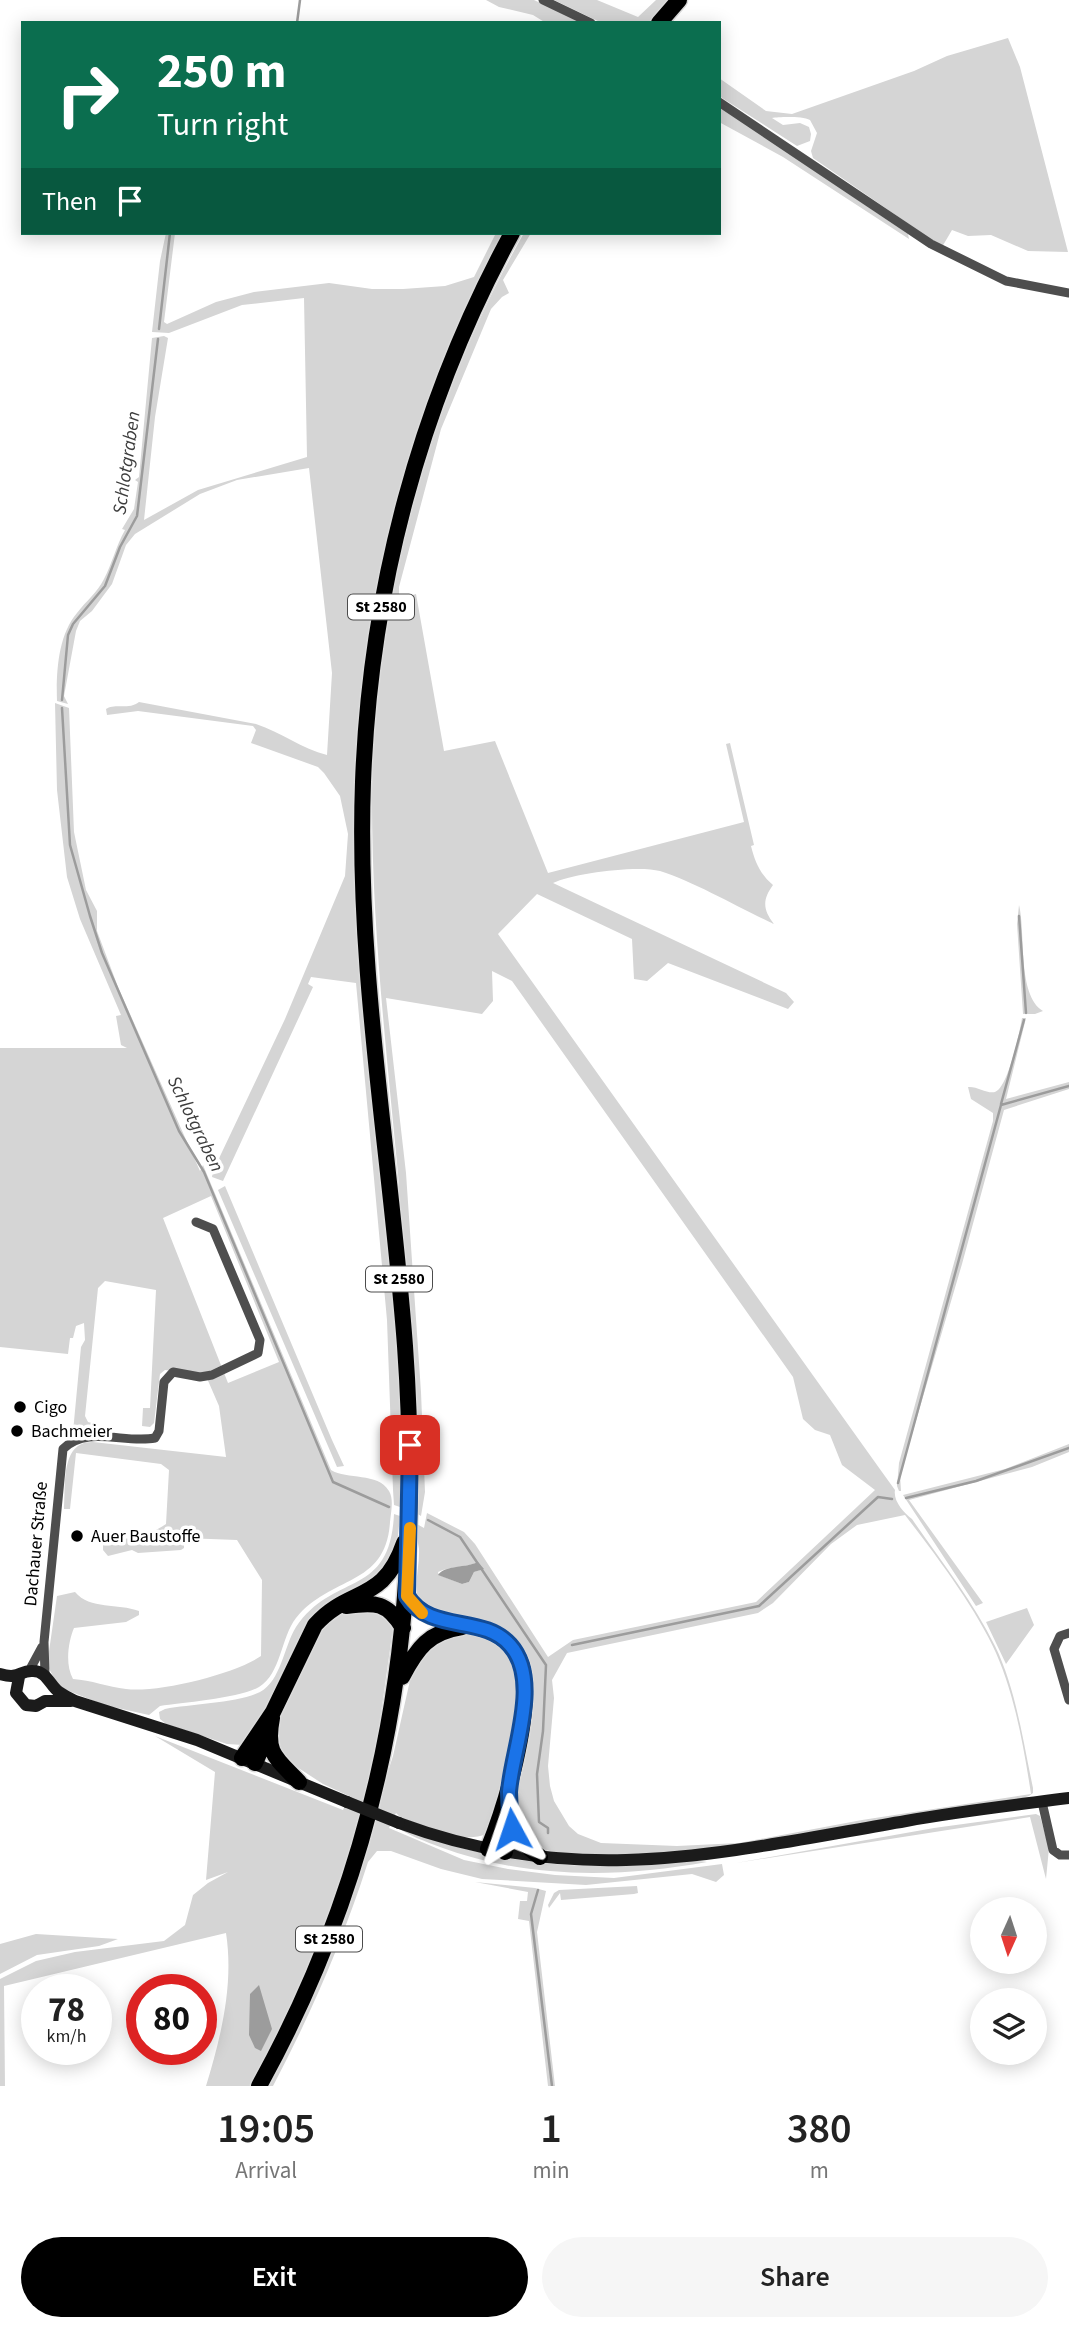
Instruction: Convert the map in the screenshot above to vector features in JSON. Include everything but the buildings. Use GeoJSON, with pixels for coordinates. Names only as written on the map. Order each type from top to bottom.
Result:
{"type":"FeatureCollection","features":[{"type":"Feature","properties":{"kind":"highway"},"geometry":{"type":"LineString","coordinates":[[661,21],[679,0]]}},
{"type":"Feature","properties":{"kind":"highway","name":"St 2580"},"geometry":{"type":"LineString","coordinates":[[260,2086],[305,1996],[344,1900],[382,1764],[395,1691],[407,1596],[410,1455],[405,1346],[364,907],[362,799],[367,713],[381,607],[399,521],[416,459],[454,356],[511,235]]}},
{"type":"Feature","properties":{"kind":"highway","name":"St 2580"},"geometry":{"type":"LineString","coordinates":[[248,1760],[310,1633],[320,1620],[339,1606],[385,1580],[398,1560],[410,1528]]}},
{"type":"Feature","properties":{"kind":"highway"},"geometry":{"type":"LineString","coordinates":[[407,1596],[422,1614],[488,1631],[504,1640],[516,1653],[523,1670],[523,1708],[509,1792],[488,1849]]}},
{"type":"Feature","properties":{"kind":"highway"},"geometry":{"type":"LineString","coordinates":[[339,1606],[384,1606],[394,1614],[403,1628]]}},
{"type":"Feature","properties":{"kind":"highway","name":"St 2580"},"geometry":{"type":"LineString","coordinates":[[395,1691],[413,1656],[425,1641],[441,1631],[469,1626]]}},
{"type":"Feature","properties":{"kind":"highway","name":"St 2580"},"geometry":{"type":"LineString","coordinates":[[248,1760],[269,1731],[273,1712]]}},
{"type":"Feature","properties":{"kind":"highway"},"geometry":{"type":"LineString","coordinates":[[269,1731],[268,1744],[272,1753],[299,1782]]}},
{"type":"Feature","properties":{"kind":"highway"},"geometry":{"type":"LineString","coordinates":[[505,1852],[510,1817],[509,1792]]}},
{"type":"Feature","properties":{"kind":"highway"},"geometry":{"type":"LineString","coordinates":[[510,1817],[517,1838],[540,1857]]}},
{"type":"Feature","properties":{"kind":"street"},"geometry":{"type":"LineString","coordinates":[[544,0],[587,21]]}},
{"type":"Feature","properties":{"kind":"street"},"geometry":{"type":"LineString","coordinates":[[721,104],[931,244],[1006,281],[1047,291],[1069,293]]}},
{"type":"Feature","properties":{"kind":"street","name":"Dachauer Straße"},"geometry":{"type":"LineString","coordinates":[[45,1701],[47,1680],[44,1642],[63,1449],[71,1441],[86,1436],[142,1441],[155,1438],[159,1431],[164,1382],[167,1376],[173,1372],[200,1377],[212,1375],[258,1353],[260,1340],[213,1229],[196,1222]]}},
{"type":"Feature","properties":{"kind":"street"},"geometry":{"type":"LineString","coordinates":[[1069,1633],[1060,1636],[1054,1649],[1069,1700]]}},
{"type":"Feature","properties":{"kind":"street","name":"Dachauer Straße"},"geometry":{"type":"LineString","coordinates":[[21,1679],[44,1642]]}},
{"type":"Feature","properties":{"kind":"street"},"geometry":{"type":"LineString","coordinates":[[0,1674],[21,1679]]}},
{"type":"Feature","properties":{"kind":"street"},"geometry":{"type":"LineString","coordinates":[[21,1679],[19,1700],[26,1705],[36,1706],[45,1701],[75,1701],[197,1740],[399,1822],[488,1849],[540,1857],[605,1862],[673,1859],[1069,1798]]}},
{"type":"Feature","properties":{"kind":"street"},"geometry":{"type":"LineString","coordinates":[[0,1682],[21,1679],[47,1680],[75,1701]]}},
{"type":"Feature","properties":{"kind":"street"},"geometry":{"type":"LineString","coordinates":[[1042,1802],[1053,1850],[1060,1855],[1069,1855]]}},
{"type":"Feature","properties":{"kind":"shaded area"},"geometry":{"type":"Polygon","coordinates":[[[486,0],[534,0],[579,21],[543,21],[533,15],[499,7],[486,0]]]}},
{"type":"Feature","properties":{"kind":"shaded area"},"geometry":{"type":"Polygon","coordinates":[[[554,0],[597,0],[638,17],[656,0],[669,0],[652,21],[598,21],[554,0]]]}},
{"type":"Feature","properties":{"kind":"shaded area"},"geometry":{"type":"Polygon","coordinates":[[[1008,38],[1020,67],[1068,252],[1028,251],[991,235],[968,236],[952,230],[942,247],[813,158],[811,151],[817,133],[810,120],[796,117],[772,118],[783,125],[800,123],[809,127],[810,141],[797,146],[721,97],[721,79],[766,111],[792,114],[914,71],[947,56],[1008,38]]]}},
{"type":"Feature","properties":{"kind":"shaded area"},"geometry":{"type":"Polygon","coordinates":[[[721,107],[908,234],[909,239],[783,157],[721,123],[721,107]]]}},
{"type":"Feature","properties":{"kind":"shaded area"},"geometry":{"type":"Polygon","coordinates":[[[166,235],[175,235],[164,322],[167,324],[216,302],[254,292],[329,283],[372,289],[445,286],[474,277],[495,235],[504,235],[445,363],[361,721],[387,1218],[404,1423],[400,1507],[394,1505],[387,1320],[356,983],[311,977],[308,984],[313,987],[223,1181],[212,1177],[285,1019],[345,876],[348,834],[340,796],[318,767],[251,743],[256,730],[253,726],[138,711],[107,715],[106,709],[113,706],[131,706],[139,702],[256,724],[327,755],[332,673],[309,468],[237,480],[200,494],[135,534],[126,545],[112,584],[92,611],[80,621],[64,696],[68,704],[57,701],[58,667],[66,632],[77,613],[104,579],[125,530],[122,529],[134,509],[152,338],[168,338],[155,417],[144,520],[198,490],[307,457],[304,298],[242,305],[169,333],[152,332],[166,235]]]}},
{"type":"Feature","properties":{"kind":"shaded area"},"geometry":{"type":"Polygon","coordinates":[[[519,235],[488,298],[434,431],[396,569],[383,640],[374,712],[370,784],[371,886],[377,987],[396,1190],[399,1187],[380,982],[372,837],[375,717],[384,645],[396,573],[435,432],[490,297],[523,235],[530,235],[503,280],[509,293],[491,309],[441,429],[399,587],[399,599],[416,594],[444,751],[495,741],[548,873],[744,822],[726,744],[730,743],[754,845],[751,846],[761,872],[773,885],[765,905],[774,924],[702,888],[650,869],[606,871],[553,883],[786,993],[794,1002],[788,1009],[668,963],[647,981],[634,979],[632,939],[537,894],[498,934],[895,1490],[900,1506],[912,1519],[977,1613],[995,1646],[1014,1697],[1033,1788],[1033,1793],[1029,1796],[698,1852],[638,1857],[584,1856],[542,1848],[517,1831],[512,1816],[515,1774],[528,1698],[528,1674],[522,1654],[512,1640],[498,1630],[436,1614],[425,1610],[419,1602],[419,1549],[415,1523],[424,1528],[427,1513],[464,1532],[475,1544],[548,1657],[573,1640],[756,1602],[875,1490],[842,1465],[830,1435],[815,1430],[803,1419],[793,1377],[512,981],[492,971],[493,1001],[482,1014],[386,998],[406,1173],[421,1392],[425,1492],[421,1516],[416,1513],[413,1398],[407,1313],[374,973],[370,911],[368,786],[372,713],[380,641],[393,570],[432,432],[457,364],[486,298],[519,235]],[[905,1515],[857,1525],[831,1544],[773,1603],[758,1613],[567,1653],[552,1680],[554,1698],[548,1766],[554,1801],[569,1826],[578,1834],[601,1843],[677,1846],[739,1843],[862,1820],[1031,1794],[1014,1704],[1003,1670],[988,1636],[942,1564],[905,1515]],[[478,1562],[438,1572],[439,1575],[462,1584],[469,1582],[474,1572],[483,1569],[478,1562]]]}},
{"type":"Feature","properties":{"kind":"shaded area"},"geometry":{"type":"Polygon","coordinates":[[[55,703],[69,708],[74,832],[86,890],[97,911],[97,931],[118,987],[200,1171],[203,1165],[331,1470],[378,1481],[389,1491],[392,1506],[386,1543],[379,1558],[368,1570],[310,1604],[296,1618],[266,1681],[259,1687],[239,1694],[160,1706],[149,1715],[104,1705],[59,1687],[47,1665],[57,1596],[75,1592],[81,1598],[96,1604],[139,1611],[139,1615],[126,1622],[74,1628],[68,1660],[73,1679],[119,1688],[157,1688],[196,1681],[249,1663],[261,1656],[262,1580],[237,1540],[184,1538],[184,1548],[181,1550],[138,1553],[132,1550],[108,1556],[103,1550],[103,1543],[106,1541],[141,1536],[166,1524],[169,1470],[161,1464],[76,1453],[70,1509],[64,1509],[67,1466],[75,1449],[82,1444],[93,1442],[226,1457],[219,1406],[206,1376],[165,1370],[160,1374],[154,1423],[150,1427],[142,1426],[143,1408],[150,1408],[156,1290],[105,1281],[98,1288],[85,1416],[88,1422],[95,1424],[95,1429],[73,1432],[81,1347],[85,1340],[84,1323],[76,1326],[73,1338],[70,1338],[68,1354],[0,1347],[0,1048],[127,1048],[121,1045],[116,1016],[121,1015],[80,919],[67,877],[57,790],[55,703]],[[211,1196],[163,1218],[228,1383],[279,1362],[211,1196]]]}},
{"type":"Feature","properties":{"kind":"shaded area"},"geometry":{"type":"Polygon","coordinates":[[[1019,905],[1029,992],[1043,1011],[1035,1014],[1023,1014],[1017,924],[1019,905]]]}},
{"type":"Feature","properties":{"kind":"shaded area"},"geometry":{"type":"Polygon","coordinates":[[[1022,1018],[1026,1018],[1006,1099],[1069,1082],[1069,1089],[1004,1110],[900,1475],[899,1491],[899,1463],[993,1121],[993,1113],[971,1099],[968,1087],[992,1092],[1000,1088],[1013,1058],[1022,1018]]]}},
{"type":"Feature","properties":{"kind":"shaded area"},"geometry":{"type":"Polygon","coordinates":[[[225,1186],[344,1466],[337,1467],[218,1190],[225,1186]]]}},
{"type":"Feature","properties":{"kind":"shaded area"},"geometry":{"type":"Polygon","coordinates":[[[1069,1444],[1069,1452],[1032,1467],[909,1500],[983,1603],[976,1606],[903,1495],[1005,1469],[1069,1444]]]}},
{"type":"Feature","properties":{"kind":"shaded area"},"geometry":{"type":"Polygon","coordinates":[[[394,1514],[400,1516],[397,1545],[387,1571],[337,1601],[243,1745],[227,1744],[166,1724],[160,1719],[159,1712],[165,1709],[240,1699],[267,1687],[277,1672],[296,1627],[311,1610],[371,1572],[382,1560],[390,1541],[394,1514]]]}},
{"type":"Feature","properties":{"kind":"shaded area"},"geometry":{"type":"Polygon","coordinates":[[[478,1562],[484,1569],[474,1572],[469,1582],[462,1584],[438,1575],[446,1570],[478,1562]]]}},
{"type":"Feature","properties":{"kind":"shaded area"},"geometry":{"type":"Polygon","coordinates":[[[373,1608],[393,1623],[371,1785],[320,1945],[253,2086],[206,2086],[212,2065],[217,2065],[217,2049],[225,2010],[228,1972],[226,1933],[54,1974],[21,1974],[21,1982],[4,1986],[5,2086],[0,2086],[0,1979],[36,1961],[75,1952],[164,1941],[185,1925],[193,1895],[228,1872],[206,1880],[215,1772],[155,1736],[343,1810],[349,1796],[323,1784],[277,1754],[275,1721],[323,1625],[346,1610],[373,1608]]]}},
{"type":"Feature","properties":{"kind":"shaded area"},"geometry":{"type":"Polygon","coordinates":[[[1027,1608],[1034,1625],[1006,1664],[986,1622],[1027,1608]]]}},
{"type":"Feature","properties":{"kind":"shaded area"},"geometry":{"type":"Polygon","coordinates":[[[463,1631],[483,1636],[501,1645],[510,1655],[515,1668],[518,1703],[516,1723],[500,1804],[486,1834],[476,1837],[443,1833],[401,1818],[396,1813],[389,1828],[464,1860],[508,1869],[614,1878],[722,1864],[724,1875],[716,1882],[692,1874],[586,1885],[482,1879],[441,1869],[391,1851],[377,1851],[368,1862],[337,1948],[300,2032],[273,2086],[266,2086],[377,1805],[393,1756],[413,1667],[425,1646],[463,1631]]]}},
{"type":"Feature","properties":{"kind":"shaded area"},"geometry":{"type":"Polygon","coordinates":[[[1036,1814],[1040,1816],[1049,1848],[1046,1879],[1030,1817],[736,1863],[934,1828],[1036,1814]]]}},
{"type":"Feature","properties":{"kind":"shaded area"},"geometry":{"type":"Polygon","coordinates":[[[397,1827],[449,1845],[529,1861],[584,1866],[707,1862],[606,1873],[539,1870],[473,1857],[423,1841],[397,1827]]]}},
{"type":"Feature","properties":{"kind":"shaded area"},"geometry":{"type":"Polygon","coordinates":[[[475,1882],[546,1891],[537,1932],[555,2086],[548,2086],[529,1921],[518,1919],[520,1901],[527,1901],[528,1892],[475,1882]]]}},
{"type":"Feature","properties":{"kind":"shaded area"},"geometry":{"type":"Polygon","coordinates":[[[637,1886],[638,1893],[634,1894],[561,1900],[560,1893],[549,1908],[548,1905],[554,1893],[559,1890],[637,1886]]]}},
{"type":"Feature","properties":{"kind":"shaded area"},"geometry":{"type":"Polygon","coordinates":[[[36,1934],[118,1939],[99,1946],[37,1955],[0,1974],[0,1944],[36,1934]]]}},
{"type":"Feature","properties":{"kind":"shaded area"},"geometry":{"type":"Polygon","coordinates":[[[259,1985],[272,2029],[261,2051],[255,2048],[249,2035],[250,1994],[259,1985]]]}},
{"type":"Feature","properties":{"kind":"waterway","name":"Schlotgraben"},"geometry":{"type":"LineString","coordinates":[[297,21],[300,0]]}},
{"type":"Feature","properties":{"kind":"waterway","name":"Schlotgraben"},"geometry":{"type":"LineString","coordinates":[[159,329],[170,235]]}},
{"type":"Feature","properties":{"kind":"waterway","name":"Schlotgraben"},"geometry":{"type":"LineString","coordinates":[[62,700],[68,635],[73,624],[105,586],[120,547],[137,516],[158,339]]}},
{"type":"Feature","properties":{"kind":"waterway","name":"Schlotgraben"},"geometry":{"type":"LineString","coordinates":[[62,708],[70,845],[102,953],[179,1131],[204,1172],[333,1482],[389,1507]]}},
{"type":"Feature","properties":{"kind":"waterway"},"geometry":{"type":"LineString","coordinates":[[1019,916],[1026,1013]]}},
{"type":"Feature","properties":{"kind":"waterway"},"geometry":{"type":"LineString","coordinates":[[1001,1104],[1024,1020]]}},
{"type":"Feature","properties":{"kind":"waterway"},"geometry":{"type":"LineString","coordinates":[[898,1483],[1001,1105],[1069,1086]]}},
{"type":"Feature","properties":{"kind":"waterway"},"geometry":{"type":"LineString","coordinates":[[906,1498],[976,1481],[1069,1448]]}},
{"type":"Feature","properties":{"kind":"waterway"},"geometry":{"type":"LineString","coordinates":[[572,1645],[759,1606],[878,1497],[892,1499]]}},
{"type":"Feature","properties":{"kind":"waterway"},"geometry":{"type":"LineString","coordinates":[[428,1520],[460,1537],[546,1665],[543,1731],[537,1774],[539,1822],[548,1828],[548,1833]]}},
{"type":"Feature","properties":{"kind":"waterway"},"geometry":{"type":"LineString","coordinates":[[538,1890],[531,1914],[552,2086]]}},
{"type":"Feature","properties":{"kind":"slow traffic"},"geometry":{"type":"LineString","coordinates":[[410,1528],[407,1596],[412,1605],[422,1613]]}},
{"type":"Feature","properties":{"kind":"place","name":"Cigo"},"geometry":{"type":"Point","coordinates":[20,1407]}},
{"type":"Feature","properties":{"kind":"place","name":"Bachmeier"},"geometry":{"type":"Point","coordinates":[17,1431]}},
{"type":"Feature","properties":{"kind":"place","name":"Auer Baustoffe"},"geometry":{"type":"Point","coordinates":[77,1536]}},
{"type":"Feature","properties":{"kind":"route"},"geometry":{"type":"LineString","coordinates":[[410,1445],[407,1596],[422,1614],[496,1634],[510,1644],[523,1670],[523,1708],[509,1792],[512,1829]]}}]}
